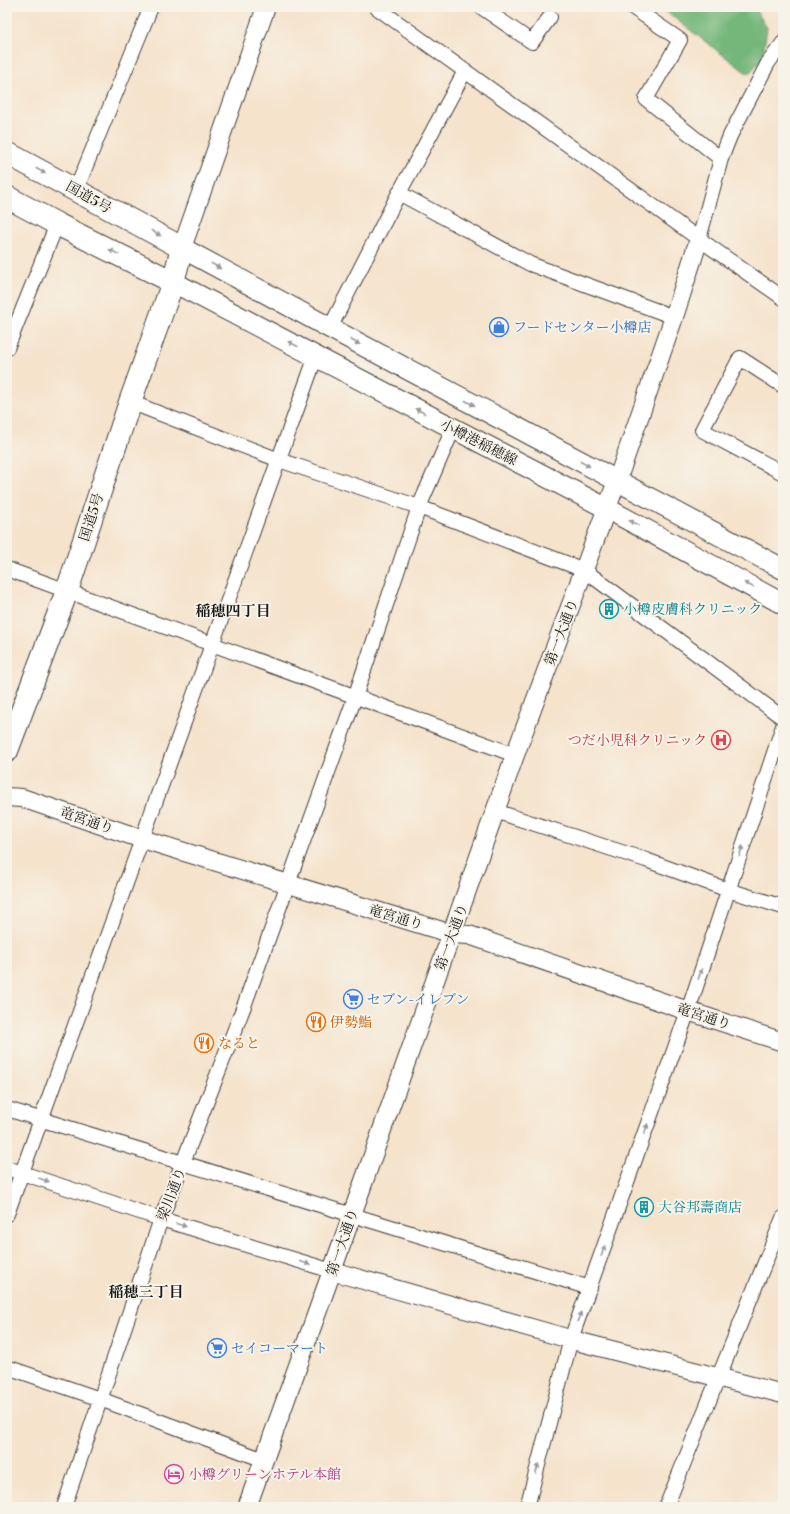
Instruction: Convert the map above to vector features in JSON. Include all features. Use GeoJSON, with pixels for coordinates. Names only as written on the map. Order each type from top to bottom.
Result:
{"type":"FeatureCollection","features":[{"type":"Feature","properties":{"kind":"highway","name":"国道5号"},"geometry":{"type":"LineString","coordinates":[[7,153],[182,248],[173,282],[130,402],[67,591],[7,751]]}},
{"type":"Feature","properties":{"kind":"highway"},"geometry":{"type":"LineString","coordinates":[[7,197],[57,224],[173,282]]}},
{"type":"Feature","properties":{"kind":"main road"},"geometry":{"type":"LineString","coordinates":[[182,248],[617,481],[783,568]]}},
{"type":"Feature","properties":{"kind":"main road","name":"小樽港稲穂線"},"geometry":{"type":"LineString","coordinates":[[173,282],[606,508],[783,604]]}},
{"type":"Feature","properties":{"kind":"street"},"geometry":{"type":"LineString","coordinates":[[76,190],[151,7]]}},
{"type":"Feature","properties":{"kind":"street"},"geometry":{"type":"LineString","coordinates":[[182,248],[266,7]]}},
{"type":"Feature","properties":{"kind":"street"},"geometry":{"type":"LineString","coordinates":[[376,7],[699,240],[783,298]]}},
{"type":"Feature","properties":{"kind":"street"},"geometry":{"type":"LineString","coordinates":[[481,7],[532,42],[550,17]]}},
{"type":"Feature","properties":{"kind":"street"},"geometry":{"type":"LineString","coordinates":[[632,7],[680,40],[646,99],[721,158]]}},
{"type":"Feature","properties":{"kind":"street"},"geometry":{"type":"LineString","coordinates":[[699,240],[721,158],[730,136],[768,63],[783,43]]}},
{"type":"Feature","properties":{"kind":"street"},"geometry":{"type":"LineString","coordinates":[[330,328],[464,71]]}},
{"type":"Feature","properties":{"kind":"street"},"geometry":{"type":"LineString","coordinates":[[399,194],[530,264],[674,317]]}},
{"type":"Feature","properties":{"kind":"street"},"geometry":{"type":"LineString","coordinates":[[7,348],[57,224]]}},
{"type":"Feature","properties":{"kind":"street","name":"第一大通り"},"geometry":{"type":"LineString","coordinates":[[247,1507],[515,755],[617,481],[699,240]]}},
{"type":"Feature","properties":{"kind":"street"},"geometry":{"type":"LineString","coordinates":[[7,1214],[316,356]]}},
{"type":"Feature","properties":{"kind":"street"},"geometry":{"type":"LineString","coordinates":[[783,386],[740,358],[702,430],[783,473]]}},
{"type":"Feature","properties":{"kind":"street"},"geometry":{"type":"LineString","coordinates":[[130,402],[279,460],[419,507],[584,570],[783,718]]}},
{"type":"Feature","properties":{"kind":"street","name":"梁川通り"},"geometry":{"type":"LineString","coordinates":[[64,1507],[161,1219],[244,1006],[355,696],[419,507],[453,429]]}},
{"type":"Feature","properties":{"kind":"street"},"geometry":{"type":"LineString","coordinates":[[7,569],[515,755]]}},
{"type":"Feature","properties":{"kind":"street"},"geometry":{"type":"LineString","coordinates":[[527,1507],[571,1339],[688,1011],[783,726]]}},
{"type":"Feature","properties":{"kind":"street","name":"竜宮通り"},"geometry":{"type":"LineString","coordinates":[[7,797],[22,798],[142,839],[452,934],[469,935],[688,1011],[783,1042]]}},
{"type":"Feature","properties":{"kind":"street"},"geometry":{"type":"LineString","coordinates":[[496,811],[646,860],[728,890],[783,907]]}},
{"type":"Feature","properties":{"kind":"street"},"geometry":{"type":"LineString","coordinates":[[7,1109],[590,1288]]}},
{"type":"Feature","properties":{"kind":"street"},"geometry":{"type":"LineString","coordinates":[[7,1168],[161,1219],[332,1271],[571,1339],[783,1394]]}},
{"type":"Feature","properties":{"kind":"street"},"geometry":{"type":"LineString","coordinates":[[666,1507],[783,1218]]}},
{"type":"Feature","properties":{"kind":"street"},"geometry":{"type":"LineString","coordinates":[[7,1367],[100,1399],[264,1460]]}},
{"type":"Feature","properties":{"kind":"green space"},"geometry":{"type":"Polygon","coordinates":[[[660,7],[754,7],[767,28],[762,60],[748,74],[660,7]]]}},
{"type":"Feature","properties":{"kind":"place","name":"フードセンター小樽店"},"geometry":{"type":"Point","coordinates":[499,327]}},
{"type":"Feature","properties":{"kind":"place","name":"小樽皮膚科クリニック"},"geometry":{"type":"Point","coordinates":[609,609]}},
{"type":"Feature","properties":{"kind":"place","name":"つだ小児科クリニック"},"geometry":{"type":"Point","coordinates":[721,740]}},
{"type":"Feature","properties":{"kind":"place","name":"セブン-イレブン"},"geometry":{"type":"Point","coordinates":[353,999]}},
{"type":"Feature","properties":{"kind":"place","name":"伊勢鮨"},"geometry":{"type":"Point","coordinates":[316,1022]}},
{"type":"Feature","properties":{"kind":"place","name":"なると"},"geometry":{"type":"Point","coordinates":[204,1043]}},
{"type":"Feature","properties":{"kind":"place","name":"大谷邦壽商店"},"geometry":{"type":"Point","coordinates":[644,1207]}},
{"type":"Feature","properties":{"kind":"place","name":"セイコーマート"},"geometry":{"type":"Point","coordinates":[217,1348]}},
{"type":"Feature","properties":{"kind":"place","name":"小樽グリーンホテル本館"},"geometry":{"type":"Point","coordinates":[174,1474]}},
{"type":"Feature","properties":{"kind":"district","name":"稲穂四丁目"},"geometry":{"type":"Point","coordinates":[233,611]}},
{"type":"Feature","properties":{"kind":"district","name":"稲穂三丁目"},"geometry":{"type":"Point","coordinates":[146,1292]}}]}
